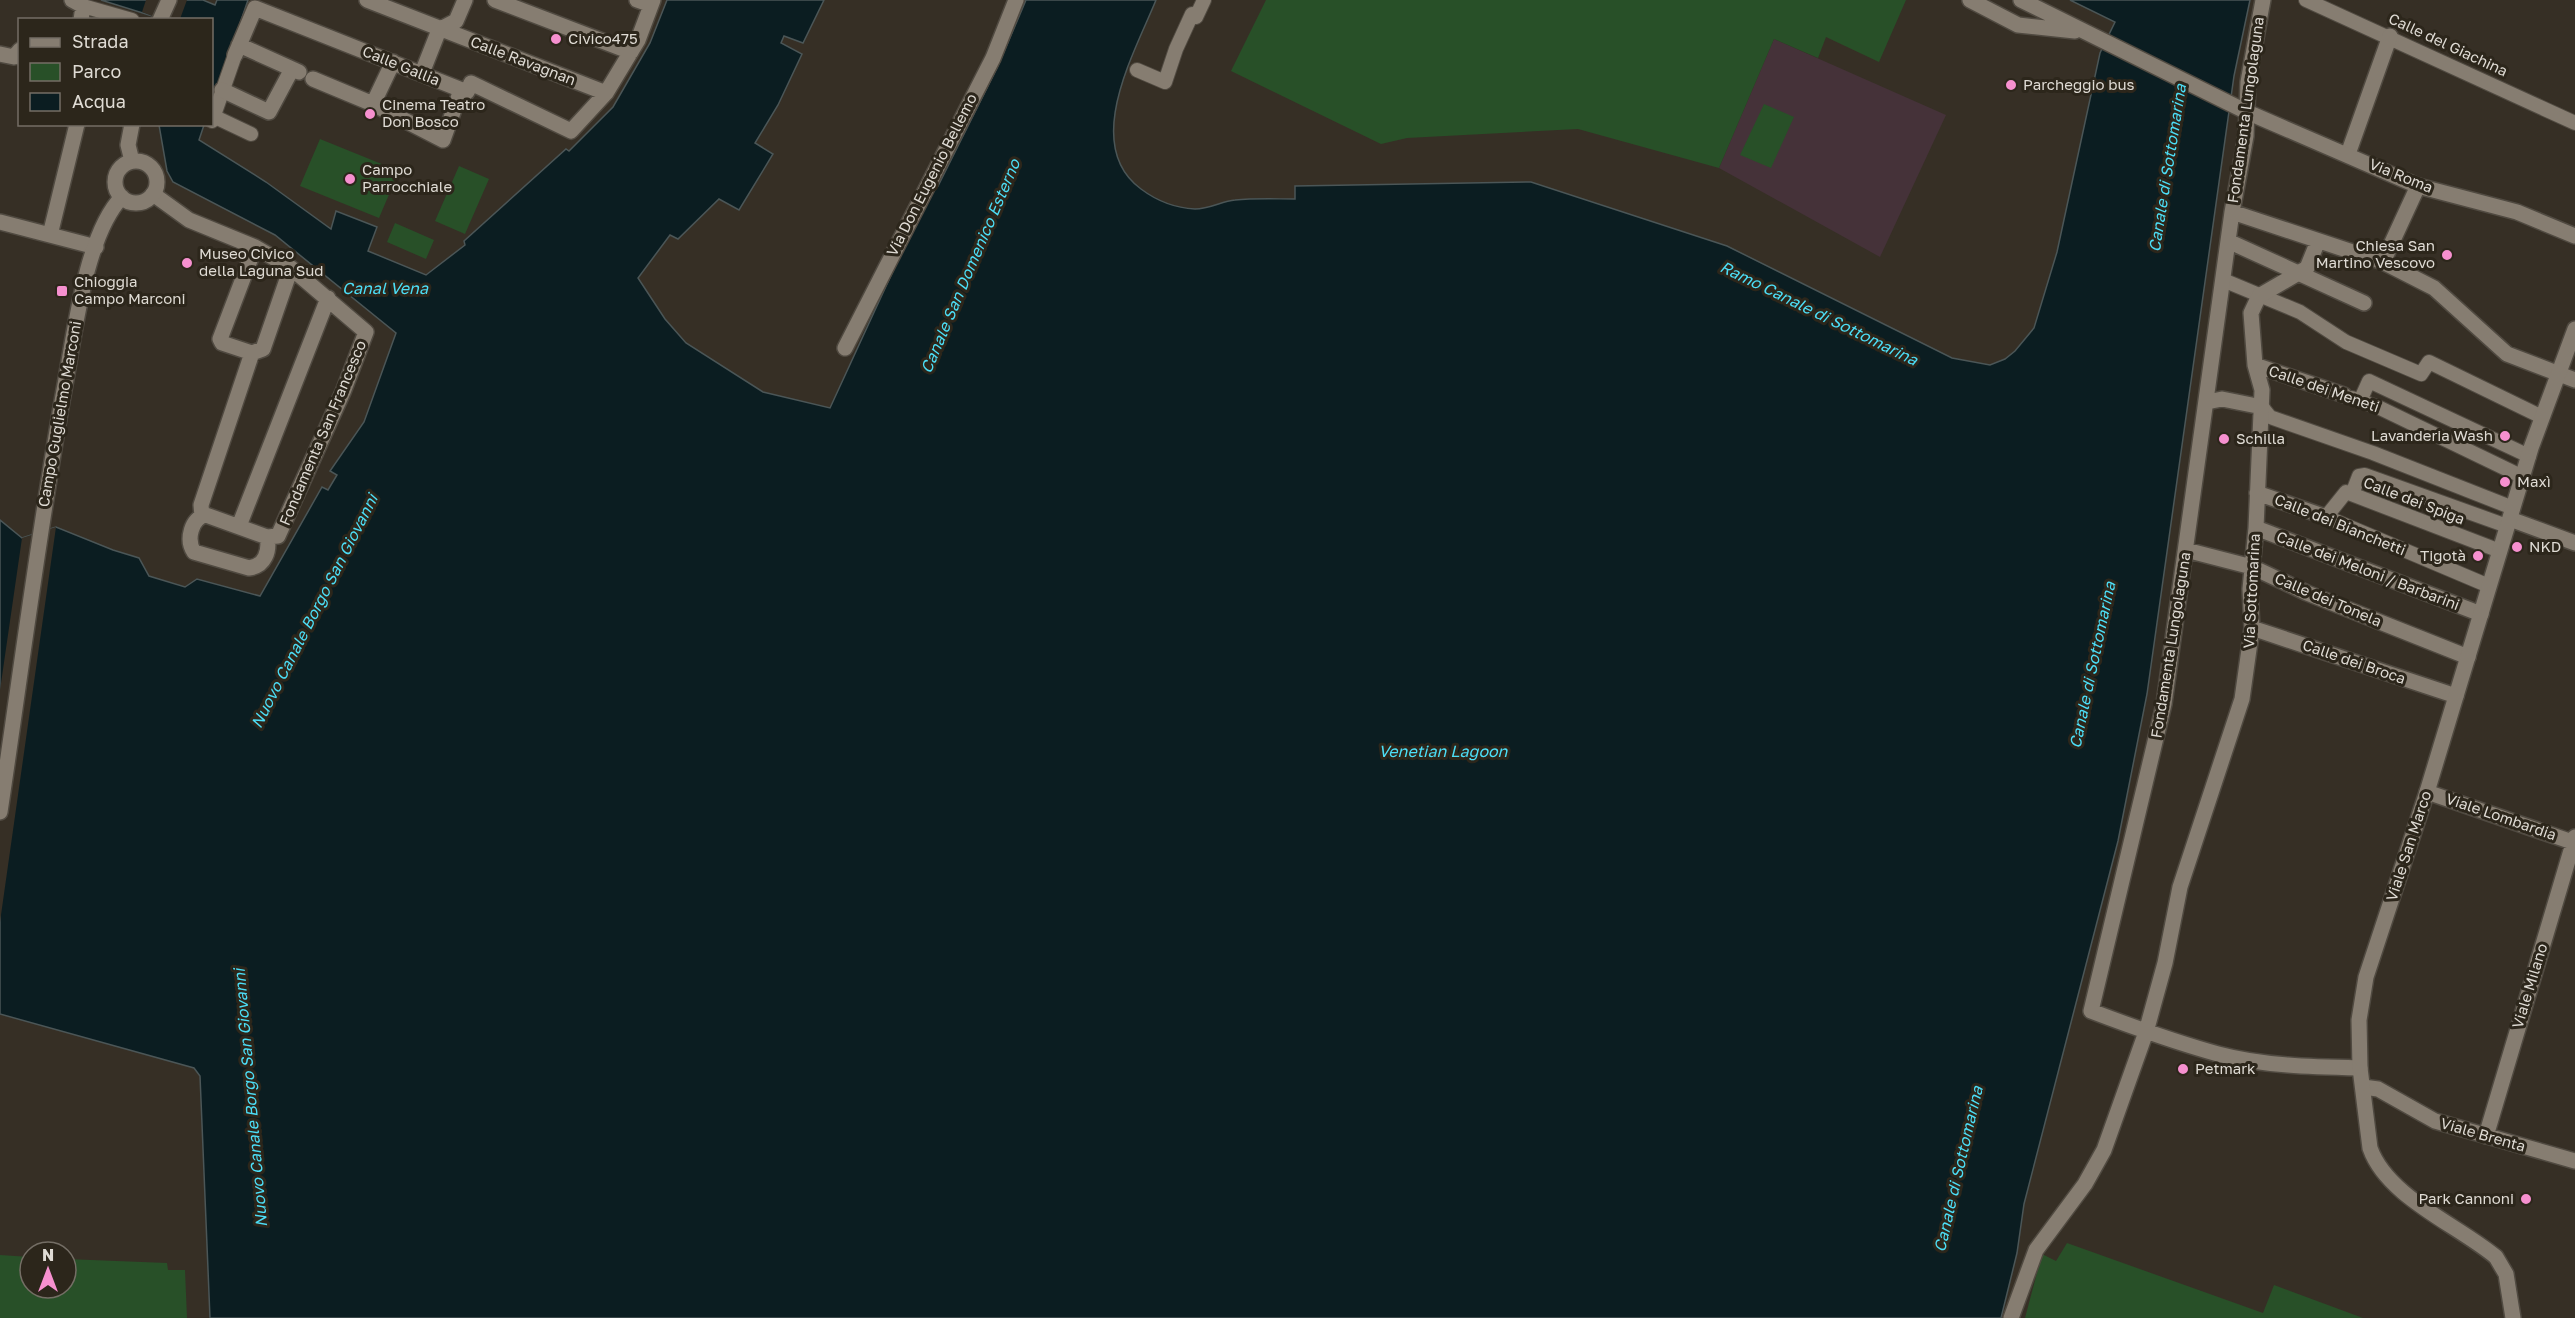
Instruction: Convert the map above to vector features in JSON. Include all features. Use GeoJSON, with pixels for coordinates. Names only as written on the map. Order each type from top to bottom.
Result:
{"type":"FeatureCollection","features":[{"type":"Feature","properties":{"kind":"street","name":"Calle Ravagnan"},"geometry":{"type":"LineString","coordinates":[[368,0],[439,30],[606,93]]}},
{"type":"Feature","properties":{"kind":"street","name":"Calle Ravagnan"},"geometry":{"type":"LineString","coordinates":[[422,74],[439,30],[456,21],[465,0]]}},
{"type":"Feature","properties":{"kind":"street"},"geometry":{"type":"LineString","coordinates":[[495,0],[631,52]]}},
{"type":"Feature","properties":{"kind":"street","name":"Via Don Eugenio Bellemo"},"geometry":{"type":"LineString","coordinates":[[845,348],[993,58],[1016,0]]}},
{"type":"Feature","properties":{"kind":"street"},"geometry":{"type":"LineString","coordinates":[[1137,70],[1165,82],[1192,14],[1196,17],[1204,0]]}},
{"type":"Feature","properties":{"kind":"street"},"geometry":{"type":"LineString","coordinates":[[1970,0],[2018,25],[2086,32]]}},
{"type":"Feature","properties":{"kind":"street","name":"Via Roma"},"geometry":{"type":"LineString","coordinates":[[2021,0],[2247,112],[2418,186],[2517,212],[2575,236]]}},
{"type":"Feature","properties":{"kind":"street","name":"Fondamenta Lungolaguna"},"geometry":{"type":"LineString","coordinates":[[2263,0],[2248,82],[2246,136],[2232,212],[2164,704],[2091,1011],[2146,1032],[2220,1055],[2284,1064],[2360,1068]]}},
{"type":"Feature","properties":{"kind":"street","name":"Calle del Giachina"},"geometry":{"type":"LineString","coordinates":[[2306,0],[2332,5],[2390,36],[2575,123]]}},
{"type":"Feature","properties":{"kind":"street"},"geometry":{"type":"LineString","coordinates":[[606,93],[631,52],[647,2]]}},
{"type":"Feature","properties":{"kind":"street"},"geometry":{"type":"LineString","coordinates":[[213,115],[257,4]]}},
{"type":"Feature","properties":{"kind":"street","name":"Calle Gallia"},"geometry":{"type":"LineString","coordinates":[[257,4],[466,92],[471,83],[572,131],[606,93]]}},
{"type":"Feature","properties":{"kind":"street"},"geometry":{"type":"LineString","coordinates":[[79,8],[123,18]]}},
{"type":"Feature","properties":{"kind":"street"},"geometry":{"type":"LineString","coordinates":[[2348,154],[2390,36]]}},
{"type":"Feature","properties":{"kind":"street"},"geometry":{"type":"LineString","coordinates":[[222,90],[269,112],[295,70],[237,50]]}},
{"type":"Feature","properties":{"kind":"street"},"geometry":{"type":"LineString","coordinates":[[0,54],[14,57],[18,52]]}},
{"type":"Feature","properties":{"kind":"street"},"geometry":{"type":"LineString","coordinates":[[373,104],[393,63]]}},
{"type":"Feature","properties":{"kind":"street"},"geometry":{"type":"LineString","coordinates":[[314,79],[373,104],[443,140],[461,90]]}},
{"type":"Feature","properties":{"kind":"street"},"geometry":{"type":"LineString","coordinates":[[213,118],[251,134]]}},
{"type":"Feature","properties":{"kind":"street"},"geometry":{"type":"LineString","coordinates":[[50,235],[77,126]]}},
{"type":"Feature","properties":{"kind":"street"},"geometry":{"type":"LineString","coordinates":[[132,126],[128,145],[132,161]]}},
{"type":"Feature","properties":{"kind":"street"},"geometry":{"type":"LineString","coordinates":[[132,161],[139,161],[151,167],[157,180],[153,194],[138,202],[122,197],[116,179],[121,168],[132,161]]}},
{"type":"Feature","properties":{"kind":"street"},"geometry":{"type":"LineString","coordinates":[[2383,262],[2418,186]]}},
{"type":"Feature","properties":{"kind":"street","name":"Fondamenta San Francesco"},"geometry":{"type":"LineString","coordinates":[[153,194],[189,220],[255,247],[291,268],[366,332],[343,392],[278,536],[267,537],[215,517],[202,516],[195,523],[190,536],[191,548],[199,554],[254,568],[267,555],[267,537]]}},
{"type":"Feature","properties":{"kind":"street","name":"Campo Guglielmo Marconi"},"geometry":{"type":"LineString","coordinates":[[0,812],[40,532],[76,322],[104,220],[122,197]]}},
{"type":"Feature","properties":{"kind":"street"},"geometry":{"type":"LineString","coordinates":[[2232,212],[2383,262],[2434,288],[2506,354],[2575,380]]}},
{"type":"Feature","properties":{"kind":"street"},"geometry":{"type":"LineString","coordinates":[[0,222],[96,247]]}},
{"type":"Feature","properties":{"kind":"street"},"geometry":{"type":"LineString","coordinates":[[2228,241],[2364,303]]}},
{"type":"Feature","properties":{"kind":"street"},"geometry":{"type":"LineString","coordinates":[[2259,296],[2299,273],[2313,257],[2318,241]]}},
{"type":"Feature","properties":{"kind":"street"},"geometry":{"type":"LineString","coordinates":[[252,353],[220,341],[255,247]]}},
{"type":"Feature","properties":{"kind":"street","name":"Fondamenta San Francesco"},"geometry":{"type":"LineString","coordinates":[[202,516],[201,505],[252,353],[263,349],[291,268]]}},
{"type":"Feature","properties":{"kind":"street"},"geometry":{"type":"LineString","coordinates":[[2223,280],[2300,312],[2346,342],[2421,374],[2429,362],[2542,417]]}},
{"type":"Feature","properties":{"kind":"street","name":"Via Sottomarina"},"geometry":{"type":"LineString","coordinates":[[2011,1318],[2036,1250],[2085,1184],[2104,1150],[2146,1032],[2165,963],[2180,887],[2242,699],[2252,628],[2252,567],[2262,407],[2262,390],[2255,365],[2251,321],[2259,296]]}},
{"type":"Feature","properties":{"kind":"street"},"geometry":{"type":"LineString","coordinates":[[240,526],[328,298]]}},
{"type":"Feature","properties":{"kind":"street","name":"Viale San Marco"},"geometry":{"type":"LineString","coordinates":[[2513,1318],[2506,1274],[2496,1257],[2398,1187],[2380,1168],[2370,1148],[2360,1068],[2359,1020],[2366,977],[2427,792],[2529,456],[2575,329]]}},
{"type":"Feature","properties":{"kind":"street","name":"Calle dei Meneti"},"geometry":{"type":"LineString","coordinates":[[2255,365],[2360,401],[2523,477]]}},
{"type":"Feature","properties":{"kind":"street"},"geometry":{"type":"LineString","coordinates":[[2360,401],[2369,381],[2529,456]]}},
{"type":"Feature","properties":{"kind":"street"},"geometry":{"type":"LineString","coordinates":[[2207,402],[2222,399],[2262,407],[2270,417],[2373,453],[2510,518],[2575,543]]}},
{"type":"Feature","properties":{"kind":"street"},"geometry":{"type":"LineString","coordinates":[[2352,494],[2359,476],[2365,475],[2510,518]]}},
{"type":"Feature","properties":{"kind":"street","name":"Calle dei Spiga"},"geometry":{"type":"LineString","coordinates":[[2326,517],[2346,492],[2500,551]]}},
{"type":"Feature","properties":{"kind":"street","name":"Calle dei Bianchetti"},"geometry":{"type":"LineString","coordinates":[[2257,493],[2326,517],[2489,586]]}},
{"type":"Feature","properties":{"kind":"street","name":"Calle dei Meloni / Barbarini"},"geometry":{"type":"LineString","coordinates":[[2256,528],[2481,614]]}},
{"type":"Feature","properties":{"kind":"street","name":"Calle dei Tonela"},"geometry":{"type":"LineString","coordinates":[[2186,550],[2252,567],[2307,592],[2468,657]]}},
{"type":"Feature","properties":{"kind":"street","name":"Calle dei Broca"},"geometry":{"type":"LineString","coordinates":[[2252,628],[2456,696]]}},
{"type":"Feature","properties":{"kind":"street","name":"Viale Lombardia"},"geometry":{"type":"LineString","coordinates":[[2427,792],[2574,840]]}},
{"type":"Feature","properties":{"kind":"street","name":"Viale Milano"},"geometry":{"type":"LineString","coordinates":[[2486,1136],[2574,840]]}},
{"type":"Feature","properties":{"kind":"street","name":"Viale Brenta"},"geometry":{"type":"LineString","coordinates":[[2363,1088],[2378,1089],[2435,1121],[2575,1161]]}},
{"type":"Feature","properties":{"kind":"shaded area"},"geometry":{"type":"Polygon","coordinates":[[[1774,39],[1946,115],[1880,257],[1719,168],[1774,39]]]}},
{"type":"Feature","properties":{"kind":"green space"},"geometry":{"type":"Polygon","coordinates":[[[1266,0],[1906,0],[1879,62],[1826,37],[1818,58],[1774,39],[1719,168],[1578,129],[1407,138],[1381,144],[1231,71],[1266,0]]]}},
{"type":"Feature","properties":{"kind":"green space"},"geometry":{"type":"Polygon","coordinates":[[[1764,104],[1794,117],[1771,168],[1740,155],[1764,104]]]}},
{"type":"Feature","properties":{"kind":"green space","name":"Campo Parrocchiale"},"geometry":{"type":"Polygon","coordinates":[[[320,139],[399,171],[379,218],[300,186],[320,139]]]}},
{"type":"Feature","properties":{"kind":"green space"},"geometry":{"type":"Polygon","coordinates":[[[459,166],[489,179],[465,234],[435,221],[459,166]]]}},
{"type":"Feature","properties":{"kind":"green space"},"geometry":{"type":"Polygon","coordinates":[[[395,223],[434,240],[426,259],[387,242],[395,223]]]}},
{"type":"Feature","properties":{"kind":"green space"},"geometry":{"type":"Polygon","coordinates":[[[2067,1243],[2263,1313],[2274,1285],[2363,1318],[2025,1318],[2042,1254],[2056,1261],[2067,1243]]]}},
{"type":"Feature","properties":{"kind":"green space"},"geometry":{"type":"Polygon","coordinates":[[[0,1255],[18,1256],[18,1300],[78,1300],[78,1259],[167,1263],[168,1270],[185,1270],[187,1318],[0,1318],[0,1255]]]}},
{"type":"Feature","properties":{"kind":"water"},"geometry":{"type":"Polygon","coordinates":[[[101,0],[203,0],[215,5],[217,0],[248,0],[213,102],[213,18],[159,18],[101,0]]]}},
{"type":"Feature","properties":{"kind":"water","name":"Venetian Lagoon"},"geometry":{"type":"Polygon","coordinates":[[[667,0],[824,0],[803,43],[784,36],[781,43],[802,54],[778,105],[755,143],[773,154],[739,210],[719,199],[678,239],[670,235],[638,278],[665,319],[686,343],[763,392],[830,408],[933,184],[938,186],[998,66],[1026,0],[1156,0],[1136,45],[1118,98],[1114,124],[1115,148],[1124,170],[1141,189],[1166,203],[1195,209],[1235,200],[1295,199],[1295,186],[1531,182],[1727,246],[1952,358],[1990,365],[2005,359],[2015,351],[2034,328],[2057,252],[2100,53],[2115,22],[2070,0],[2250,0],[2234,76],[2147,694],[2118,841],[2024,1204],[2017,1253],[2001,1318],[210,1318],[200,1076],[194,1068],[0,1014],[0,520],[22,538],[56,527],[139,558],[149,576],[185,587],[197,579],[260,596],[322,487],[328,490],[337,475],[330,471],[364,422],[396,333],[275,235],[173,182],[167,171],[159,126],[204,126],[199,140],[266,182],[331,229],[336,211],[377,227],[368,251],[426,275],[465,245],[464,241],[566,149],[569,151],[613,107],[650,43],[667,0]]]}},
{"type":"Feature","properties":{"kind":"pier"},"geometry":{"type":"Polygon","coordinates":[[[146,0],[187,0],[180,18],[157,18],[142,12],[146,0]]]}},
{"type":"Feature","properties":{"kind":"pier"},"geometry":{"type":"Polygon","coordinates":[[[56,527],[0,922],[0,690],[22,538],[56,527]]]}},
{"type":"Feature","properties":{"kind":"place","name":"Civico475"},"geometry":{"type":"Point","coordinates":[556,39]}},
{"type":"Feature","properties":{"kind":"place","name":"Parcheggio bus"},"geometry":{"type":"Point","coordinates":[2011,85]}},
{"type":"Feature","properties":{"kind":"place","name":"Cinema Teatro Don Bosco"},"geometry":{"type":"Point","coordinates":[370,114]}},
{"type":"Feature","properties":{"kind":"place","name":"Campo Parrocchiale"},"geometry":{"type":"Point","coordinates":[350,179]}},
{"type":"Feature","properties":{"kind":"place","name":"Chiesa San Martino Vescovo"},"geometry":{"type":"Point","coordinates":[2447,255]}},
{"type":"Feature","properties":{"kind":"place","name":"Museo Civico della Laguna Sud"},"geometry":{"type":"Point","coordinates":[187,263]}},
{"type":"Feature","properties":{"kind":"place","name":"Chioggia Campo Marconi"},"geometry":{"type":"Point","coordinates":[62,291]}},
{"type":"Feature","properties":{"kind":"place","name":"Lavanderia Wash"},"geometry":{"type":"Point","coordinates":[2505,436]}},
{"type":"Feature","properties":{"kind":"place","name":"Schilla"},"geometry":{"type":"Point","coordinates":[2224,439]}},
{"type":"Feature","properties":{"kind":"place","name":"Maxì"},"geometry":{"type":"Point","coordinates":[2505,482]}},
{"type":"Feature","properties":{"kind":"place","name":"NKD"},"geometry":{"type":"Point","coordinates":[2517,547]}},
{"type":"Feature","properties":{"kind":"place","name":"Tigotà"},"geometry":{"type":"Point","coordinates":[2478,556]}},
{"type":"Feature","properties":{"kind":"place","name":"Petmark"},"geometry":{"type":"Point","coordinates":[2183,1069]}},
{"type":"Feature","properties":{"kind":"place","name":"Park Cannoni"},"geometry":{"type":"Point","coordinates":[2526,1199]}},
{"type":"Feature","properties":{"kind":"water label","name":"Canale di Sottomarina"},"geometry":{"type":"Point","coordinates":[2167,168]}},
{"type":"Feature","properties":{"kind":"water label","name":"Canale San Domenico Esterno"},"geometry":{"type":"Point","coordinates":[970,266]}},
{"type":"Feature","properties":{"kind":"water label","name":"Canal Vena"},"geometry":{"type":"Point","coordinates":[385,288]}},
{"type":"Feature","properties":{"kind":"water label","name":"Ramo Canale di Sottomarina"},"geometry":{"type":"Point","coordinates":[1819,313]}},
{"type":"Feature","properties":{"kind":"water label","name":"Nuovo Canale Borgo San Giovanni"},"geometry":{"type":"Point","coordinates":[314,611]}},
{"type":"Feature","properties":{"kind":"water label","name":"Canale di Sottomarina"},"geometry":{"type":"Point","coordinates":[2092,665]}},
{"type":"Feature","properties":{"kind":"water label","name":"Nuovo Canale Borgo San Giovanni"},"geometry":{"type":"Point","coordinates":[250,1098]}},
{"type":"Feature","properties":{"kind":"water label","name":"Canale di Sottomarina"},"geometry":{"type":"Point","coordinates":[1958,1169]}}]}
